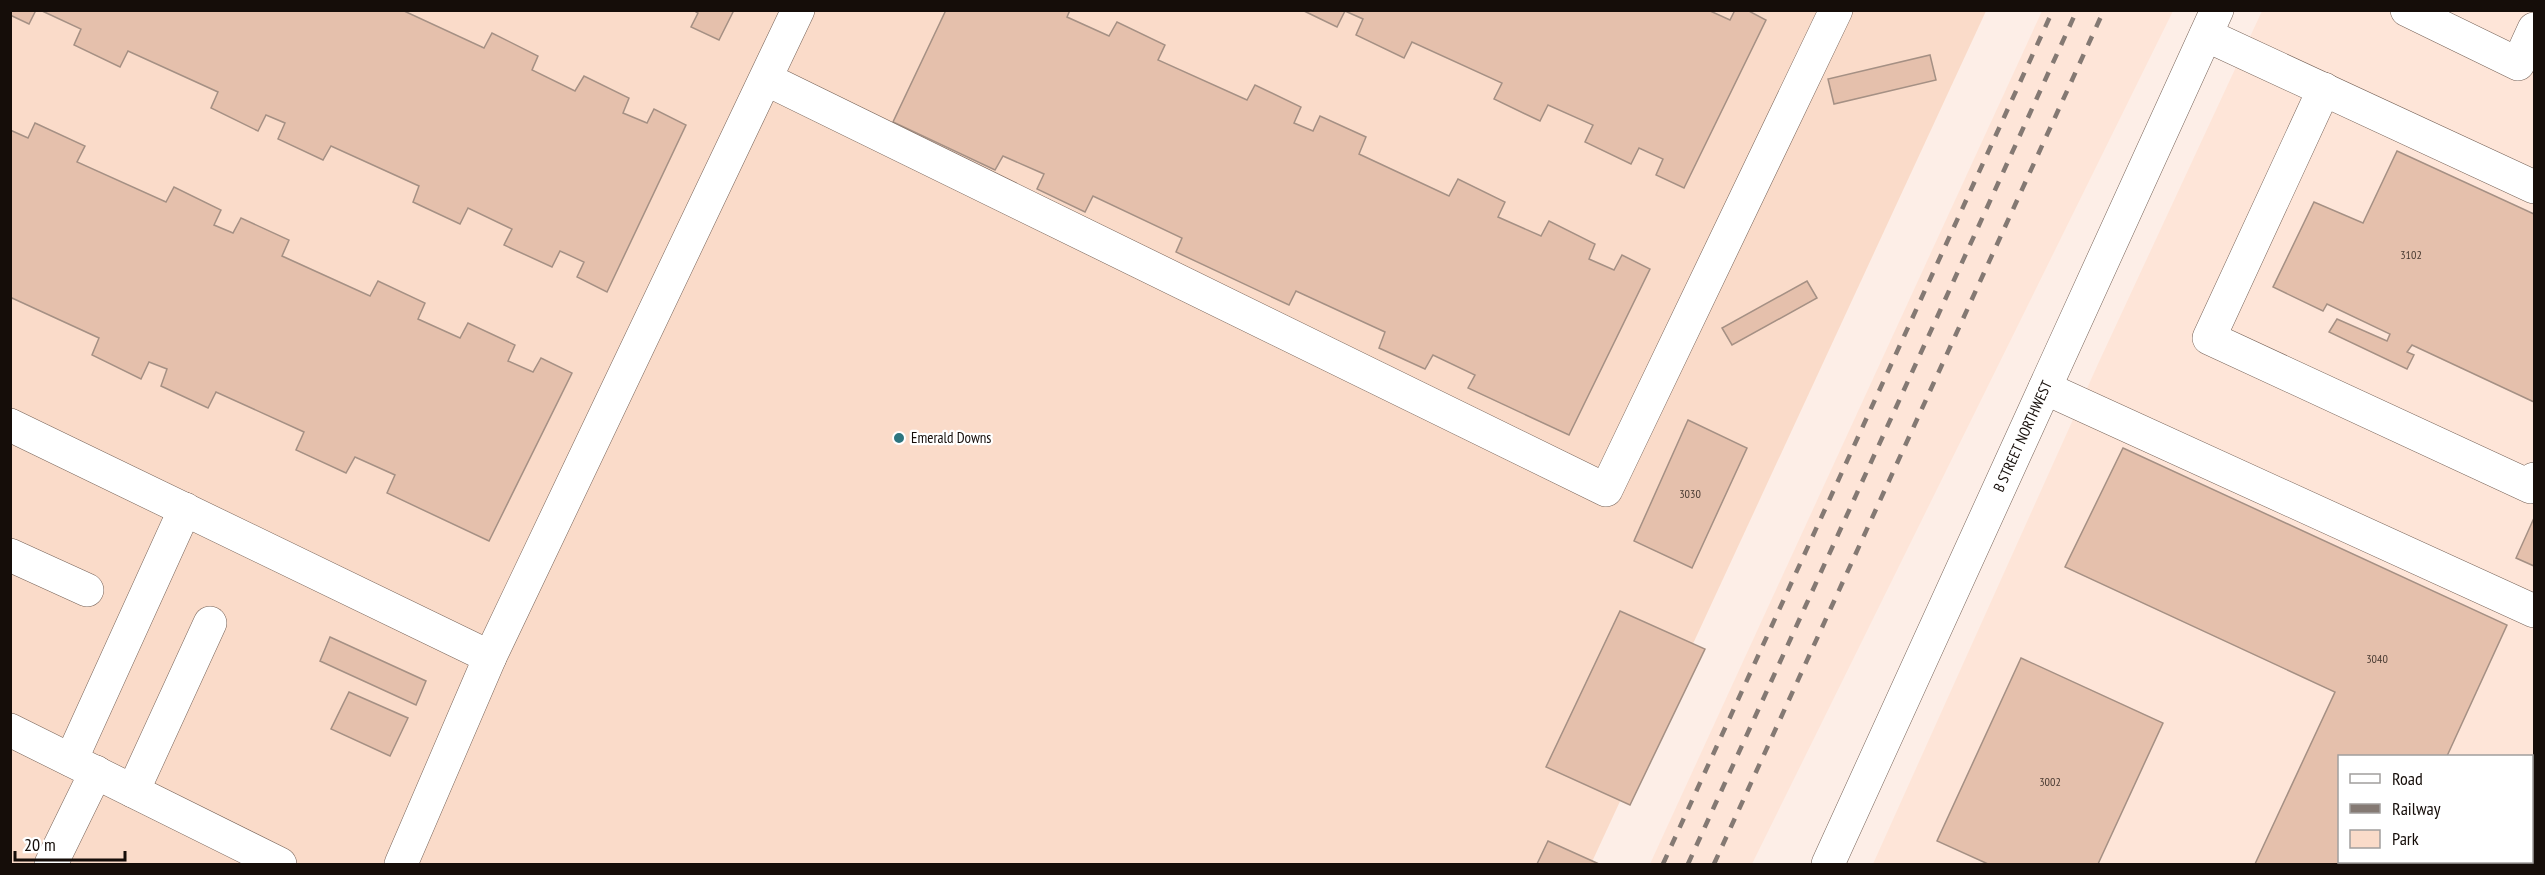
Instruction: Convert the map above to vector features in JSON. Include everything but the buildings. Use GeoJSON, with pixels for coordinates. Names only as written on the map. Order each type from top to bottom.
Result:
{"type":"FeatureCollection","features":[{"type":"Feature","properties":{"kind":"street"},"geometry":{"type":"LineString","coordinates":[[401,864],[490,657],[798,10]]}},
{"type":"Feature","properties":{"kind":"street"},"geometry":{"type":"LineString","coordinates":[[766,79],[1606,490],[1836,10]]}},
{"type":"Feature","properties":{"kind":"street"},"geometry":{"type":"LineString","coordinates":[[2407,10],[2518,64],[2535,30]]}},
{"type":"Feature","properties":{"kind":"street"},"geometry":{"type":"LineString","coordinates":[[2212,22],[2324,89],[2535,187]]}},
{"type":"Feature","properties":{"kind":"street","name":"B STREET NORTHWEST"},"geometry":{"type":"LineString","coordinates":[[1828,864],[2212,22]]}},
{"type":"Feature","properties":{"kind":"street"},"geometry":{"type":"LineString","coordinates":[[2324,89],[2209,338],[2531,487],[2535,479]]}},
{"type":"Feature","properties":{"kind":"street"},"geometry":{"type":"LineString","coordinates":[[2045,388],[2535,611]]}},
{"type":"Feature","properties":{"kind":"street"},"geometry":{"type":"LineString","coordinates":[[10,425],[490,657]]}},
{"type":"Feature","properties":{"kind":"street"},"geometry":{"type":"LineString","coordinates":[[51,864],[83,766],[184,509]]}},
{"type":"Feature","properties":{"kind":"street"},"geometry":{"type":"LineString","coordinates":[[10,555],[87,590]]}},
{"type":"Feature","properties":{"kind":"street"},"geometry":{"type":"LineString","coordinates":[[134,791],[210,623]]}},
{"type":"Feature","properties":{"kind":"street"},"geometry":{"type":"LineString","coordinates":[[10,730],[280,864]]}},
{"type":"Feature","properties":{"kind":"shaded area"},"geometry":{"type":"Polygon","coordinates":[[[2042,11],[2173,11],[1752,864],[1650,864],[2042,11]]]}},
{"type":"Feature","properties":{"kind":"shaded area"},"geometry":{"type":"Polygon","coordinates":[[[2262,11],[2534,11],[2534,864],[1873,864],[2098,364],[2262,11]]]}},
{"type":"Feature","properties":{"kind":"green space","name":"Emerald Downs"},"geometry":{"type":"Polygon","coordinates":[[[10,11],[1986,11],[1591,864],[11,864],[10,11]]]}},
{"type":"Feature","properties":{"kind":"railway"},"geometry":{"type":"LineString","coordinates":[[1663,864],[2053,10]]}},
{"type":"Feature","properties":{"kind":"railway"},"geometry":{"type":"LineString","coordinates":[[1688,864],[2077,10]]}},
{"type":"Feature","properties":{"kind":"railway"},"geometry":{"type":"LineString","coordinates":[[1714,864],[2104,10]]}},
{"type":"Feature","properties":{"kind":"place","name":"Emerald Downs"},"geometry":{"type":"Point","coordinates":[899,438]}}]}
